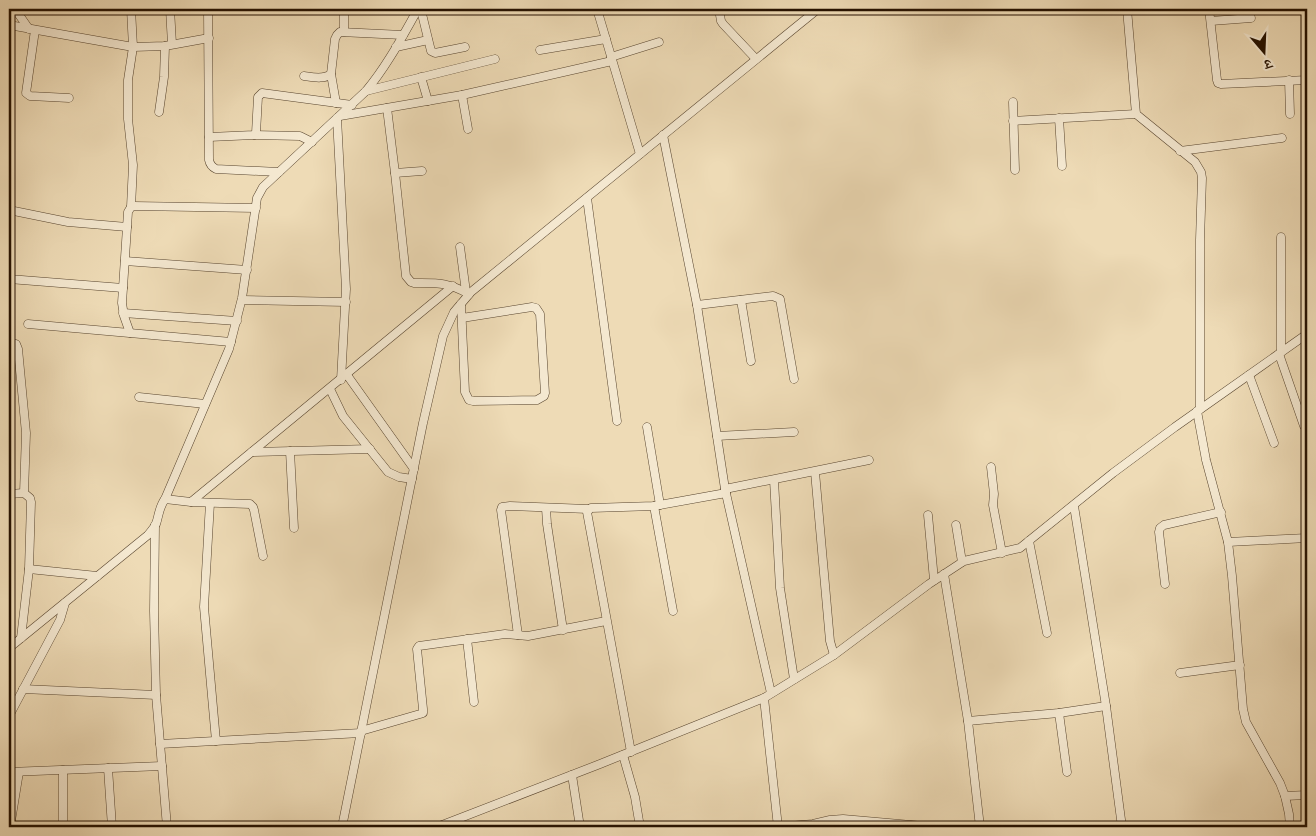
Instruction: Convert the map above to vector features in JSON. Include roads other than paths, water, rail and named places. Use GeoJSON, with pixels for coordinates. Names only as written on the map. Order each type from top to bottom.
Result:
{"type":"FeatureCollection","features":[{"type":"Feature","properties":{"kind":"street"},"geometry":{"type":"LineString","coordinates":[[15,9],[32,29],[26,93],[30,96],[68,98]]}},
{"type":"Feature","properties":{"kind":"street"},"geometry":{"type":"LineString","coordinates":[[130,333],[123,313],[122,303],[133,165],[128,119],[128,80],[133,47],[131,9]]}},
{"type":"Feature","properties":{"kind":"street"},"geometry":{"type":"LineString","coordinates":[[159,112],[169,45],[170,9]]}},
{"type":"Feature","properties":{"kind":"street"},"geometry":{"type":"LineString","coordinates":[[344,9],[344,32]]}},
{"type":"Feature","properties":{"kind":"street"},"geometry":{"type":"LineString","coordinates":[[597,9],[640,154]]}},
{"type":"Feature","properties":{"kind":"street"},"geometry":{"type":"LineString","coordinates":[[720,9],[723,24],[756,59]]}},
{"type":"Feature","properties":{"kind":"street"},"geometry":{"type":"LineString","coordinates":[[342,827],[423,423],[443,336],[454,312],[468,293],[818,9]]}},
{"type":"Feature","properties":{"kind":"street"},"geometry":{"type":"LineString","coordinates":[[1127,9],[1136,114]]}},
{"type":"Feature","properties":{"kind":"street"},"geometry":{"type":"LineString","coordinates":[[1209,9],[1218,82],[1221,84],[1307,80]]}},
{"type":"Feature","properties":{"kind":"street"},"geometry":{"type":"LineString","coordinates":[[209,10],[210,164],[212,168],[216,169],[279,172]]}},
{"type":"Feature","properties":{"kind":"street"},"geometry":{"type":"LineString","coordinates":[[167,827],[156,695],[154,611],[156,524],[160,506],[165,499],[231,342],[242,300],[257,198],[263,187],[366,91],[379,76],[403,35],[421,10]]}},
{"type":"Feature","properties":{"kind":"street"},"geometry":{"type":"LineString","coordinates":[[421,10],[430,49],[433,52],[465,47]]}},
{"type":"Feature","properties":{"kind":"street"},"geometry":{"type":"LineString","coordinates":[[1211,21],[1251,18]]}},
{"type":"Feature","properties":{"kind":"street"},"geometry":{"type":"LineString","coordinates":[[9,25],[133,47],[169,45],[209,38]]}},
{"type":"Feature","properties":{"kind":"street"},"geometry":{"type":"LineString","coordinates":[[336,103],[331,74],[337,35],[340,32],[344,32],[403,35]]}},
{"type":"Feature","properties":{"kind":"street"},"geometry":{"type":"LineString","coordinates":[[540,50],[606,39]]}},
{"type":"Feature","properties":{"kind":"street"},"geometry":{"type":"LineString","coordinates":[[396,47],[428,40]]}},
{"type":"Feature","properties":{"kind":"street"},"geometry":{"type":"LineString","coordinates":[[339,117],[462,95],[612,59],[659,42]]}},
{"type":"Feature","properties":{"kind":"street"},"geometry":{"type":"LineString","coordinates":[[366,91],[495,59]]}},
{"type":"Feature","properties":{"kind":"street"},"geometry":{"type":"LineString","coordinates":[[304,76],[323,78],[331,74]]}},
{"type":"Feature","properties":{"kind":"street"},"geometry":{"type":"LineString","coordinates":[[421,78],[428,101]]}},
{"type":"Feature","properties":{"kind":"street"},"geometry":{"type":"LineString","coordinates":[[1290,80],[1290,114]]}},
{"type":"Feature","properties":{"kind":"street"},"geometry":{"type":"LineString","coordinates":[[254,136],[256,133],[258,97],[262,93],[352,105]]}},
{"type":"Feature","properties":{"kind":"street"},"geometry":{"type":"LineString","coordinates":[[462,95],[468,129]]}},
{"type":"Feature","properties":{"kind":"street"},"geometry":{"type":"LineString","coordinates":[[1012,102],[1015,170]]}},
{"type":"Feature","properties":{"kind":"street"},"geometry":{"type":"LineString","coordinates":[[387,108],[406,276],[414,283],[441,283],[468,293]]}},
{"type":"Feature","properties":{"kind":"street"},"geometry":{"type":"LineString","coordinates":[[1014,120],[1136,114],[1198,167],[1202,178],[1198,410],[1206,460],[1228,542],[1243,709],[1246,722],[1280,783],[1285,796],[1290,827]]}},
{"type":"Feature","properties":{"kind":"street"},"geometry":{"type":"LineString","coordinates":[[339,117],[346,289],[344,377],[414,469]]}},
{"type":"Feature","properties":{"kind":"street"},"geometry":{"type":"LineString","coordinates":[[1059,118],[1062,166]]}},
{"type":"Feature","properties":{"kind":"street"},"geometry":{"type":"LineString","coordinates":[[663,135],[696,305],[726,491],[768,695],[778,827],[844,819],[934,827]]}},
{"type":"Feature","properties":{"kind":"street"},"geometry":{"type":"LineString","coordinates":[[209,137],[300,136],[312,142]]}},
{"type":"Feature","properties":{"kind":"street"},"geometry":{"type":"LineString","coordinates":[[1180,150],[1282,138]]}},
{"type":"Feature","properties":{"kind":"street"},"geometry":{"type":"LineString","coordinates":[[395,173],[422,171]]}},
{"type":"Feature","properties":{"kind":"street"},"geometry":{"type":"LineString","coordinates":[[587,198],[617,421]]}},
{"type":"Feature","properties":{"kind":"street"},"geometry":{"type":"LineString","coordinates":[[131,207],[256,208]]}},
{"type":"Feature","properties":{"kind":"street"},"geometry":{"type":"LineString","coordinates":[[9,210],[68,222],[127,228]]}},
{"type":"Feature","properties":{"kind":"street"},"geometry":{"type":"LineString","coordinates":[[1281,237],[1280,353],[1304,426]]}},
{"type":"Feature","properties":{"kind":"street"},"geometry":{"type":"LineString","coordinates":[[460,247],[468,293]]}},
{"type":"Feature","properties":{"kind":"street"},"geometry":{"type":"LineString","coordinates":[[125,261],[246,270]]}},
{"type":"Feature","properties":{"kind":"street"},"geometry":{"type":"LineString","coordinates":[[9,279],[123,288]]}},
{"type":"Feature","properties":{"kind":"street"},"geometry":{"type":"LineString","coordinates":[[191,502],[453,286]]}},
{"type":"Feature","properties":{"kind":"street"},"geometry":{"type":"LineString","coordinates":[[696,305],[773,296],[780,299],[794,379]]}},
{"type":"Feature","properties":{"kind":"street"},"geometry":{"type":"LineString","coordinates":[[242,300],[346,302]]}},
{"type":"Feature","properties":{"kind":"street"},"geometry":{"type":"LineString","coordinates":[[741,300],[751,361]]}},
{"type":"Feature","properties":{"kind":"street"},"geometry":{"type":"LineString","coordinates":[[461,304],[465,392],[468,400],[537,400],[544,396],[540,314],[536,308],[532,307],[462,318]]}},
{"type":"Feature","properties":{"kind":"street"},"geometry":{"type":"LineString","coordinates":[[123,313],[237,321]]}},
{"type":"Feature","properties":{"kind":"street"},"geometry":{"type":"LineString","coordinates":[[28,324],[231,342]]}},
{"type":"Feature","properties":{"kind":"street"},"geometry":{"type":"LineString","coordinates":[[437,827],[572,775],[768,695],[834,655],[934,580],[962,562],[1020,548],[1113,473],[1198,410],[1307,334]]}},
{"type":"Feature","properties":{"kind":"street"},"geometry":{"type":"LineString","coordinates":[[9,342],[16,344],[18,349],[26,433],[24,493]]}},
{"type":"Feature","properties":{"kind":"street"},"geometry":{"type":"LineString","coordinates":[[1249,375],[1274,443]]}},
{"type":"Feature","properties":{"kind":"street"},"geometry":{"type":"LineString","coordinates":[[330,389],[343,416],[388,472],[399,477],[412,479]]}},
{"type":"Feature","properties":{"kind":"street"},"geometry":{"type":"LineString","coordinates":[[139,397],[205,404]]}},
{"type":"Feature","properties":{"kind":"street"},"geometry":{"type":"LineString","coordinates":[[647,427],[673,611]]}},
{"type":"Feature","properties":{"kind":"street"},"geometry":{"type":"LineString","coordinates":[[717,436],[794,432]]}},
{"type":"Feature","properties":{"kind":"street"},"geometry":{"type":"LineString","coordinates":[[252,452],[370,449]]}},
{"type":"Feature","properties":{"kind":"street"},"geometry":{"type":"LineString","coordinates":[[290,451],[294,528]]}},
{"type":"Feature","properties":{"kind":"street"},"geometry":{"type":"LineString","coordinates":[[518,635],[502,508],[510,506],[588,509],[658,505],[869,460]]}},
{"type":"Feature","properties":{"kind":"street"},"geometry":{"type":"LineString","coordinates":[[991,468],[994,494],[993,505],[1002,552]]}},
{"type":"Feature","properties":{"kind":"street"},"geometry":{"type":"LineString","coordinates":[[815,472],[830,641],[834,655]]}},
{"type":"Feature","properties":{"kind":"street"},"geometry":{"type":"LineString","coordinates":[[774,480],[780,588],[794,679]]}},
{"type":"Feature","properties":{"kind":"street"},"geometry":{"type":"LineString","coordinates":[[9,494],[24,493],[30,498],[31,502],[29,569],[21,638]]}},
{"type":"Feature","properties":{"kind":"street"},"geometry":{"type":"LineString","coordinates":[[165,499],[250,504],[254,510],[263,556]]}},
{"type":"Feature","properties":{"kind":"street"},"geometry":{"type":"LineString","coordinates":[[210,503],[204,608],[216,741]]}},
{"type":"Feature","properties":{"kind":"street"},"geometry":{"type":"LineString","coordinates":[[1074,506],[1106,706],[1122,827]]}},
{"type":"Feature","properties":{"kind":"street"},"geometry":{"type":"LineString","coordinates":[[546,508],[563,630]]}},
{"type":"Feature","properties":{"kind":"street"},"geometry":{"type":"LineString","coordinates":[[588,509],[586,516],[606,621],[640,827]]}},
{"type":"Feature","properties":{"kind":"street"},"geometry":{"type":"LineString","coordinates":[[1165,584],[1160,528],[1164,525],[1220,512]]}},
{"type":"Feature","properties":{"kind":"street"},"geometry":{"type":"LineString","coordinates":[[928,515],[934,580]]}},
{"type":"Feature","properties":{"kind":"street"},"geometry":{"type":"LineString","coordinates":[[9,648],[148,534],[156,524]]}},
{"type":"Feature","properties":{"kind":"street"},"geometry":{"type":"LineString","coordinates":[[956,524],[962,562]]}},
{"type":"Feature","properties":{"kind":"street"},"geometry":{"type":"LineString","coordinates":[[1228,542],[1307,538]]}},
{"type":"Feature","properties":{"kind":"street"},"geometry":{"type":"LineString","coordinates":[[1029,541],[1047,633]]}},
{"type":"Feature","properties":{"kind":"street"},"geometry":{"type":"LineString","coordinates":[[29,569],[97,576]]}},
{"type":"Feature","properties":{"kind":"street"},"geometry":{"type":"LineString","coordinates":[[944,574],[968,721],[980,827]]}},
{"type":"Feature","properties":{"kind":"street"},"geometry":{"type":"LineString","coordinates":[[9,716],[60,620],[65,602]]}},
{"type":"Feature","properties":{"kind":"street"},"geometry":{"type":"LineString","coordinates":[[160,744],[361,732],[423,712],[418,648],[422,646],[505,634],[528,636],[606,621]]}},
{"type":"Feature","properties":{"kind":"street"},"geometry":{"type":"LineString","coordinates":[[467,639],[474,702]]}},
{"type":"Feature","properties":{"kind":"street"},"geometry":{"type":"LineString","coordinates":[[1180,673],[1240,665]]}},
{"type":"Feature","properties":{"kind":"street"},"geometry":{"type":"LineString","coordinates":[[23,689],[156,695]]}},
{"type":"Feature","properties":{"kind":"street"},"geometry":{"type":"LineString","coordinates":[[968,721],[1058,713],[1106,706]]}},
{"type":"Feature","properties":{"kind":"street"},"geometry":{"type":"LineString","coordinates":[[1058,713],[1067,772]]}},
{"type":"Feature","properties":{"kind":"street"},"geometry":{"type":"LineString","coordinates":[[9,772],[162,766]]}},
{"type":"Feature","properties":{"kind":"street"},"geometry":{"type":"LineString","coordinates":[[108,768],[112,827]]}},
{"type":"Feature","properties":{"kind":"street"},"geometry":{"type":"LineString","coordinates":[[63,770],[63,827]]}},
{"type":"Feature","properties":{"kind":"street"},"geometry":{"type":"LineString","coordinates":[[10,827],[19,772]]}},
{"type":"Feature","properties":{"kind":"street"},"geometry":{"type":"LineString","coordinates":[[572,775],[580,827]]}},
{"type":"Feature","properties":{"kind":"street"},"geometry":{"type":"LineString","coordinates":[[1285,796],[1307,795]]}}]}
